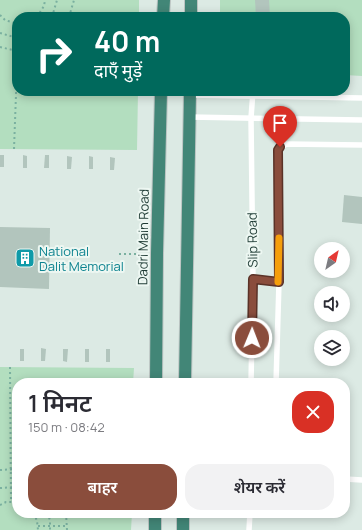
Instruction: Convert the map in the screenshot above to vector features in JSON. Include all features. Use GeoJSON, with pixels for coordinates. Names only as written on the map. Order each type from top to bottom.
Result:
{"type":"FeatureCollection","features":[{"type":"Feature","properties":{"kind":"highway"},"geometry":{"type":"LineString","coordinates":[[163,12],[164,0]]}},
{"type":"Feature","properties":{"kind":"highway"},"geometry":{"type":"LineString","coordinates":[[191,12],[192,0]]}},
{"type":"Feature","properties":{"kind":"highway","name":"Dadri Main Road"},"geometry":{"type":"LineString","coordinates":[[156,378],[156,253],[161,96]]}},
{"type":"Feature","properties":{"kind":"highway"},"geometry":{"type":"LineString","coordinates":[[185,378],[190,96]]}},
{"type":"Feature","properties":{"kind":"highway"},"geometry":{"type":"LineString","coordinates":[[155,518],[155,530]]}},
{"type":"Feature","properties":{"kind":"highway"},"geometry":{"type":"LineString","coordinates":[[183,518],[183,530]]}},
{"type":"Feature","properties":{"kind":"lane","name":"Slip Road"},"geometry":{"type":"LineString","coordinates":[[251,378],[253,279],[252,96]]}},
{"type":"Feature","properties":{"kind":"lane"},"geometry":{"type":"LineString","coordinates":[[307,96],[362,98]]}},
{"type":"Feature","properties":{"kind":"lane"},"geometry":{"type":"LineString","coordinates":[[189,117],[362,120]]}},
{"type":"Feature","properties":{"kind":"lane"},"geometry":{"type":"LineString","coordinates":[[276,378],[279,282],[278,150],[286,144],[362,145]]}},
{"type":"Feature","properties":{"kind":"lane"},"geometry":{"type":"LineString","coordinates":[[253,279],[279,282]]}},
{"type":"Feature","properties":{"kind":"lane"},"geometry":{"type":"LineString","coordinates":[[350,479],[362,480]]}},
{"type":"Feature","properties":{"kind":"lane"},"geometry":{"type":"LineString","coordinates":[[249,530],[250,518]]}},
{"type":"Feature","properties":{"kind":"path"},"geometry":{"type":"LineString","coordinates":[[41,12],[45,0]]}},
{"type":"Feature","properties":{"kind":"path"},"geometry":{"type":"LineString","coordinates":[[53,12],[57,0]]}},
{"type":"Feature","properties":{"kind":"path"},"geometry":{"type":"LineString","coordinates":[[70,12],[74,0]]}},
{"type":"Feature","properties":{"kind":"path"},"geometry":{"type":"LineString","coordinates":[[0,15],[5,20],[12,22]]}},
{"type":"Feature","properties":{"kind":"path"},"geometry":{"type":"LineString","coordinates":[[0,33],[12,37]]}},
{"type":"Feature","properties":{"kind":"path"},"geometry":{"type":"LineString","coordinates":[[0,47],[12,49]]}},
{"type":"Feature","properties":{"kind":"path"},"geometry":{"type":"LineString","coordinates":[[14,149],[16,96]]}},
{"type":"Feature","properties":{"kind":"path"},"geometry":{"type":"LineString","coordinates":[[119,254],[156,253]]}},
{"type":"Feature","properties":{"kind":"path"},"geometry":{"type":"LineString","coordinates":[[0,505],[11,502],[12,470],[10,367]]}},
{"type":"Feature","properties":{"kind":"path"},"geometry":{"type":"LineString","coordinates":[[0,470],[12,470]]}},
{"type":"Feature","properties":{"kind":"path"},"geometry":{"type":"LineString","coordinates":[[0,488],[11,487]]}},
{"type":"Feature","properties":{"kind":"path"},"geometry":{"type":"LineString","coordinates":[[36,518],[38,530]]}},
{"type":"Feature","properties":{"kind":"path"},"geometry":{"type":"LineString","coordinates":[[48,518],[50,530]]}},
{"type":"Feature","properties":{"kind":"path"},"geometry":{"type":"LineString","coordinates":[[66,518],[66,530]]}},
{"type":"Feature","properties":{"kind":"path"},"geometry":{"type":"LineString","coordinates":[[38,526],[66,526]]}},
{"type":"Feature","properties":{"kind":"green space"},"geometry":{"type":"Polygon","coordinates":[[[0,0],[139,0],[139,12],[12,12],[12,96],[138,96],[137,150],[0,149],[0,0]]]}},
{"type":"Feature","properties":{"kind":"green space"},"geometry":{"type":"Polygon","coordinates":[[[220,0],[362,0],[362,76],[350,75],[350,12],[220,12],[220,0]]]}},
{"type":"Feature","properties":{"kind":"green space"},"geometry":{"type":"Polygon","coordinates":[[[0,367],[134,368],[133,378],[12,378],[12,518],[132,518],[131,530],[0,530],[0,367]]]}},
{"type":"Feature","properties":{"kind":"building"},"geometry":{"type":"Polygon","coordinates":[[[255,0],[269,0],[270,12],[256,12],[255,0]]]}},
{"type":"Feature","properties":{"kind":"building"},"geometry":{"type":"Polygon","coordinates":[[[0,155],[4,155],[4,167],[0,167],[0,155]]]}},
{"type":"Feature","properties":{"kind":"building"},"geometry":{"type":"Polygon","coordinates":[[[23,155],[27,156],[27,168],[23,168],[23,155]]]}},
{"type":"Feature","properties":{"kind":"building"},"geometry":{"type":"Polygon","coordinates":[[[45,155],[49,155],[49,168],[44,168],[45,155]]]}},
{"type":"Feature","properties":{"kind":"building"},"geometry":{"type":"Polygon","coordinates":[[[67,156],[72,157],[71,169],[67,169],[67,156]]]}},
{"type":"Feature","properties":{"kind":"building"},"geometry":{"type":"Polygon","coordinates":[[[89,156],[93,157],[93,169],[89,169],[89,156]]]}},
{"type":"Feature","properties":{"kind":"building"},"geometry":{"type":"Polygon","coordinates":[[[110,157],[115,158],[114,170],[110,170],[110,157]]]}},
{"type":"Feature","properties":{"kind":"building"},"geometry":{"type":"Polygon","coordinates":[[[344,195],[362,197],[362,224],[342,222],[344,195]]]}},
{"type":"Feature","properties":{"kind":"building","name":"National Dalit Memorial"},"geometry":{"type":"Polygon","coordinates":[[[0,227],[50,228],[49,289],[0,287],[0,227]]]}},
{"type":"Feature","properties":{"kind":"building"},"geometry":{"type":"Polygon","coordinates":[[[41,348],[46,349],[45,361],[41,361],[41,348]]]}},
{"type":"Feature","properties":{"kind":"building"},"geometry":{"type":"Polygon","coordinates":[[[20,349],[24,349],[24,361],[20,361],[20,349]]]}},
{"type":"Feature","properties":{"kind":"building"},"geometry":{"type":"Polygon","coordinates":[[[63,349],[68,349],[67,362],[63,361],[63,349]]]}},
{"type":"Feature","properties":{"kind":"building"},"geometry":{"type":"Polygon","coordinates":[[[85,349],[89,349],[89,362],[85,362],[85,349]]]}},
{"type":"Feature","properties":{"kind":"building"},"geometry":{"type":"Polygon","coordinates":[[[106,349],[110,349],[110,362],[106,362],[106,349]]]}},
{"type":"Feature","properties":{"kind":"slow traffic"},"geometry":{"type":"LineString","coordinates":[[278,282],[279,238]]}},
{"type":"Feature","properties":{"kind":"place","name":"National Dalit Memorial"},"geometry":{"type":"Point","coordinates":[25,258]}},
{"type":"Feature","properties":{"kind":"route"},"geometry":{"type":"LineString","coordinates":[[252,338],[253,279],[279,282],[278,150],[280,147]]}}]}
